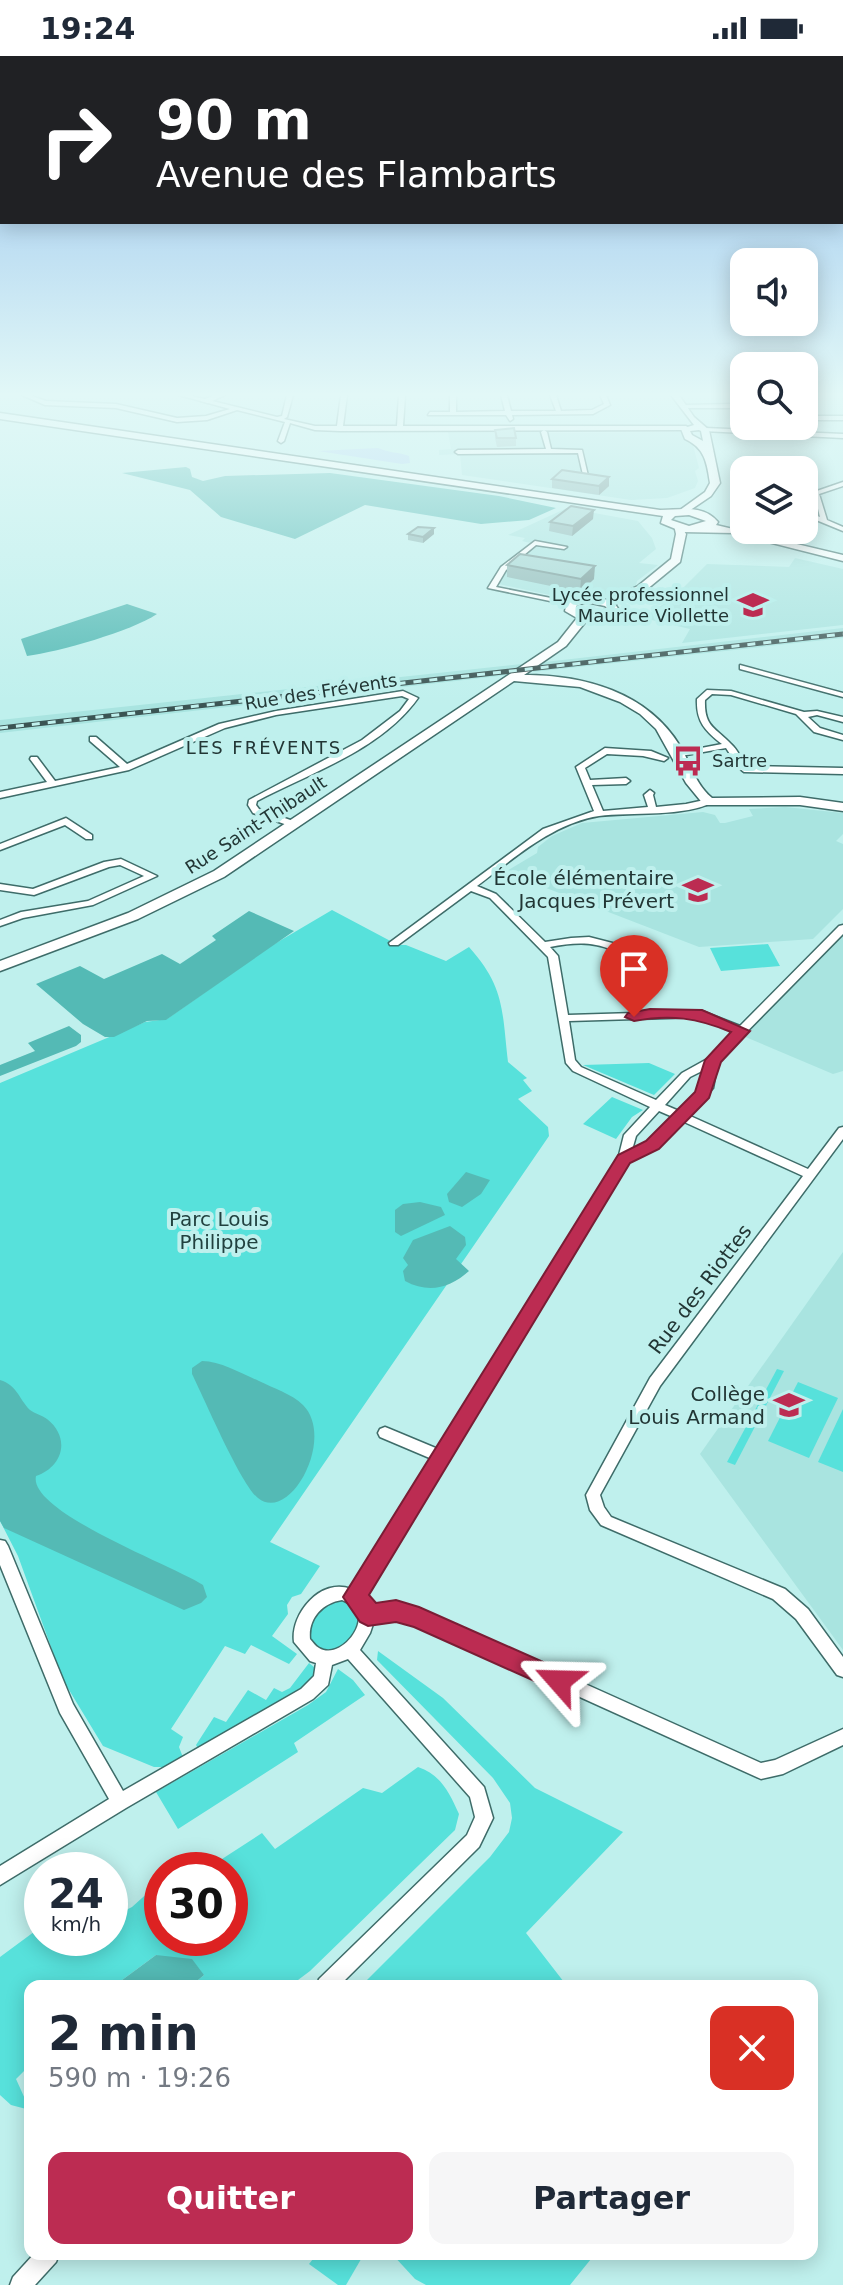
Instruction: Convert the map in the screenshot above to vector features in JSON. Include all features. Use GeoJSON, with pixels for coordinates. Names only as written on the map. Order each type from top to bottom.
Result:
{"type":"FeatureCollection","features":[{"type":"Feature","properties":{"kind":"main road"},"geometry":{"type":"LineString","coordinates":[[559,499],[708,516],[709,524]]}},
{"type":"Feature","properties":{"kind":"main road"},"geometry":{"type":"LineString","coordinates":[[701,499],[667,523],[683,530],[709,524],[730,528]]}},
{"type":"Feature","properties":{"kind":"main road"},"geometry":{"type":"LineString","coordinates":[[709,524],[843,556]]}},
{"type":"Feature","properties":{"kind":"main road"},"geometry":{"type":"LineString","coordinates":[[609,603],[614,608],[610,615],[584,617],[570,611],[571,604],[585,599],[609,603],[642,588],[679,555],[683,530]]}},
{"type":"Feature","properties":{"kind":"main road"},"geometry":{"type":"LineString","coordinates":[[798,544],[843,556]]}},
{"type":"Feature","properties":{"kind":"main road","name":"Rue Saint-Thibault"},"geometry":{"type":"LineString","coordinates":[[0,966],[161,904],[219,874],[562,644],[584,617]]}},
{"type":"Feature","properties":{"kind":"main road"},"geometry":{"type":"LineString","coordinates":[[511,678],[540,678],[598,690],[637,705],[658,724],[697,792],[709,802],[800,801],[843,807]]}},
{"type":"Feature","properties":{"kind":"main road"},"geometry":{"type":"LineString","coordinates":[[511,678],[540,678]]}},
{"type":"Feature","properties":{"kind":"street"},"geometry":{"type":"LineString","coordinates":[[818,499],[824,521]]}},
{"type":"Feature","properties":{"kind":"street"},"geometry":{"type":"LineString","coordinates":[[818,519],[843,529]]}},
{"type":"Feature","properties":{"kind":"street"},"geometry":{"type":"LineString","coordinates":[[564,547],[535,543],[494,579],[492,588],[571,604]]}},
{"type":"Feature","properties":{"kind":"street"},"geometry":{"type":"LineString","coordinates":[[743,667],[843,695]]}},
{"type":"Feature","properties":{"kind":"street"},"geometry":{"type":"LineString","coordinates":[[843,720],[817,713],[802,715],[731,693],[710,692],[701,699],[700,707],[708,732],[728,745],[739,765],[751,771],[843,771]]}},
{"type":"Feature","properties":{"kind":"street","name":"Rue des Frévents"},"geometry":{"type":"LineString","coordinates":[[0,795],[126,768],[222,726],[290,710],[403,693],[411,695],[414,698],[401,716],[382,729],[253,800],[256,811],[293,824]]}},
{"type":"Feature","properties":{"kind":"street"},"geometry":{"type":"LineString","coordinates":[[802,715],[811,726],[843,738]]}},
{"type":"Feature","properties":{"kind":"street"},"geometry":{"type":"LineString","coordinates":[[93,739],[126,768]]}},
{"type":"Feature","properties":{"kind":"street"},"geometry":{"type":"LineString","coordinates":[[678,755],[728,745]]}},
{"type":"Feature","properties":{"kind":"street"},"geometry":{"type":"LineString","coordinates":[[600,814],[580,767],[605,751],[628,755],[653,753],[664,758]]}},
{"type":"Feature","properties":{"kind":"street"},"geometry":{"type":"LineString","coordinates":[[34,759],[53,784]]}},
{"type":"Feature","properties":{"kind":"street"},"geometry":{"type":"LineString","coordinates":[[587,783],[626,781]]}},
{"type":"Feature","properties":{"kind":"street"},"geometry":{"type":"LineString","coordinates":[[650,793],[653,810]]}},
{"type":"Feature","properties":{"kind":"street"},"geometry":{"type":"LineString","coordinates":[[394,943],[546,831],[600,814],[697,806],[709,802]]}},
{"type":"Feature","properties":{"kind":"street"},"geometry":{"type":"LineString","coordinates":[[0,847],[66,821],[89,837]]}},
{"type":"Feature","properties":{"kind":"street"},"geometry":{"type":"LineString","coordinates":[[0,887],[34,892],[107,864],[121,862],[152,876],[90,903],[21,915],[0,923]]}},
{"type":"Feature","properties":{"kind":"street"},"geometry":{"type":"LineString","coordinates":[[471,887],[493,896],[553,956],[570,1061],[577,1069],[810,1175]]}},
{"type":"Feature","properties":{"kind":"street"},"geometry":{"type":"LineString","coordinates":[[355,1597],[624,1159],[630,1135],[686,1075],[713,1060],[843,928]]}},
{"type":"Feature","properties":{"kind":"street"},"geometry":{"type":"LineString","coordinates":[[542,946],[578,938],[617,948]]}},
{"type":"Feature","properties":{"kind":"street"},"geometry":{"type":"LineString","coordinates":[[563,1018],[702,1014],[742,1031]]}},
{"type":"Feature","properties":{"kind":"street"},"geometry":{"type":"LineString","coordinates":[[624,1159],[652,1145],[707,1088],[713,1060]]}},
{"type":"Feature","properties":{"kind":"street","name":"Rue des Riottes"},"geometry":{"type":"LineString","coordinates":[[843,1131],[655,1382],[593,1495],[597,1510],[606,1521],[779,1594],[802,1614],[843,1670]]}},
{"type":"Feature","properties":{"kind":"street"},"geometry":{"type":"LineString","coordinates":[[385,1433],[441,1457]]}},
{"type":"Feature","properties":{"kind":"street"},"geometry":{"type":"LineString","coordinates":[[0,1546],[66,1708],[120,1802]]}},
{"type":"Feature","properties":{"kind":"street"},"geometry":{"type":"LineString","coordinates":[[343,1593],[355,1597],[365,1605],[368,1615],[366,1626],[350,1650],[339,1657],[325,1659],[314,1655],[305,1647],[300,1636],[301,1626],[318,1601],[326,1596],[343,1593]]}},
{"type":"Feature","properties":{"kind":"street"},"geometry":{"type":"LineString","coordinates":[[368,1615],[396,1611],[419,1617],[761,1771],[777,1768],[843,1737]]}},
{"type":"Feature","properties":{"kind":"street"},"geometry":{"type":"LineString","coordinates":[[332,1980],[473,1841],[484,1818],[478,1793],[350,1650]]}},
{"type":"Feature","properties":{"kind":"street"},"geometry":{"type":"LineString","coordinates":[[0,1876],[120,1802],[307,1694],[322,1680],[325,1659]]}},
{"type":"Feature","properties":{"kind":"street"},"geometry":{"type":"LineString","coordinates":[[21,2285],[43,2260]]}},
{"type":"Feature","properties":{"kind":"shaded area"},"geometry":{"type":"Polygon","coordinates":[[[200,499],[513,499],[556,508],[529,520],[481,524],[365,505],[295,539],[221,517],[200,499]]]}},
{"type":"Feature","properties":{"kind":"shaded area"},"geometry":{"type":"Polygon","coordinates":[[[567,508],[638,521],[652,538],[656,549],[639,563],[658,565],[637,581],[636,586],[621,594],[559,597],[494,583],[492,580],[539,545],[508,535],[567,508]]]}},
{"type":"Feature","properties":{"kind":"shaded area","name":"Lycée professionnel Maurice Viollette"},"geometry":{"type":"Polygon","coordinates":[[[795,558],[843,569],[843,625],[682,643],[690,629],[643,618],[675,596],[707,564],[789,567],[795,558]]]}},
{"type":"Feature","properties":{"kind":"shaded area"},"geometry":{"type":"Polygon","coordinates":[[[127,604],[157,614],[94,640],[27,656],[21,639],[127,604]]]}},
{"type":"Feature","properties":{"kind":"shaded area"},"geometry":{"type":"Polygon","coordinates":[[[843,628],[843,638],[532,672],[545,662],[843,628]]]}},
{"type":"Feature","properties":{"kind":"shaded area"},"geometry":{"type":"Polygon","coordinates":[[[522,664],[508,675],[0,733],[0,720],[522,664]]]}},
{"type":"Feature","properties":{"kind":"shaded area","name":"École élémentaire Jacques Prévert"},"geometry":{"type":"Polygon","coordinates":[[[785,807],[843,813],[843,834],[836,841],[843,844],[843,909],[813,939],[699,947],[505,872],[537,853],[538,847],[552,836],[582,823],[703,812],[715,815],[720,823],[725,823],[753,816],[749,809],[785,807]]]}},
{"type":"Feature","properties":{"kind":"shaded area"},"geometry":{"type":"Polygon","coordinates":[[[249,911],[294,931],[166,1020],[147,1021],[114,1037],[105,1037],[83,1024],[36,984],[80,966],[104,979],[162,954],[180,964],[216,940],[212,936],[249,911]]]}},
{"type":"Feature","properties":{"kind":"shaded area"},"geometry":{"type":"Polygon","coordinates":[[[843,936],[843,1071],[833,1074],[743,1036],[843,936]]]}},
{"type":"Feature","properties":{"kind":"shaded area"},"geometry":{"type":"Polygon","coordinates":[[[69,1026],[81,1035],[81,1042],[76,1046],[0,1076],[0,1065],[35,1051],[28,1043],[69,1026]]]}},
{"type":"Feature","properties":{"kind":"shaded area"},"geometry":{"type":"Polygon","coordinates":[[[466,1172],[490,1180],[481,1194],[462,1207],[449,1202],[447,1194],[466,1172]]]}},
{"type":"Feature","properties":{"kind":"shaded area"},"geometry":{"type":"Polygon","coordinates":[[[420,1202],[441,1207],[445,1215],[401,1236],[395,1232],[395,1210],[403,1204],[420,1202]]]}},
{"type":"Feature","properties":{"kind":"shaded area"},"geometry":{"type":"Polygon","coordinates":[[[450,1226],[465,1237],[466,1245],[456,1259],[469,1271],[454,1282],[439,1287],[422,1287],[405,1281],[403,1271],[408,1265],[403,1258],[413,1240],[450,1226]]]}},
{"type":"Feature","properties":{"kind":"shaded area","name":"Collège Louis Armand"},"geometry":{"type":"Polygon","coordinates":[[[843,1252],[843,1650],[700,1454],[843,1252]]]}},
{"type":"Feature","properties":{"kind":"shaded area"},"geometry":{"type":"Polygon","coordinates":[[[202,1361],[224,1365],[288,1394],[303,1405],[312,1420],[312,1456],[295,1489],[283,1499],[270,1503],[258,1498],[242,1477],[192,1374],[192,1368],[202,1361]]]}},
{"type":"Feature","properties":{"kind":"shaded area"},"geometry":{"type":"Polygon","coordinates":[[[0,1380],[14,1389],[30,1410],[47,1419],[59,1435],[61,1451],[58,1459],[36,1476],[40,1490],[55,1506],[78,1521],[203,1585],[207,1597],[201,1603],[184,1610],[4,1528],[0,1521],[0,1380]]]}},
{"type":"Feature","properties":{"kind":"shaded area"},"geometry":{"type":"Polygon","coordinates":[[[155,1956],[165,1956],[192,1959],[204,1975],[198,1980],[122,1980],[155,1956]]]}},
{"type":"Feature","properties":{"kind":"green space","name":"Parc Louis Philippe"},"geometry":{"type":"Polygon","coordinates":[[[332,910],[398,945],[406,945],[446,961],[469,947],[496,988],[503,1014],[508,1062],[527,1078],[523,1080],[532,1091],[518,1099],[548,1127],[549,1136],[270,1542],[320,1566],[301,1594],[292,1597],[287,1605],[288,1614],[272,1636],[297,1654],[289,1664],[251,1645],[245,1654],[225,1646],[171,1729],[183,1737],[179,1747],[184,1760],[167,1767],[154,1767],[103,1746],[63,1680],[18,1556],[0,1521],[0,1083],[145,1022],[167,1019],[271,946],[332,910]]]}},
{"type":"Feature","properties":{"kind":"green space"},"geometry":{"type":"Polygon","coordinates":[[[768,944],[780,966],[721,971],[710,948],[768,944]]]}},
{"type":"Feature","properties":{"kind":"green space"},"geometry":{"type":"Polygon","coordinates":[[[649,1063],[675,1074],[654,1095],[583,1065],[649,1063]]]}},
{"type":"Feature","properties":{"kind":"green space"},"geometry":{"type":"Polygon","coordinates":[[[612,1097],[643,1110],[632,1117],[616,1139],[583,1124],[612,1097]]]}},
{"type":"Feature","properties":{"kind":"green space"},"geometry":{"type":"Polygon","coordinates":[[[777,1369],[784,1371],[735,1465],[727,1462],[777,1369]]]}},
{"type":"Feature","properties":{"kind":"green space"},"geometry":{"type":"Polygon","coordinates":[[[798,1382],[838,1398],[809,1458],[768,1441],[798,1382]]]}},
{"type":"Feature","properties":{"kind":"green space"},"geometry":{"type":"Polygon","coordinates":[[[843,1409],[843,1472],[818,1462],[843,1409]]]}},
{"type":"Feature","properties":{"kind":"green space"},"geometry":{"type":"Polygon","coordinates":[[[339,1598],[351,1602],[360,1614],[352,1635],[341,1647],[328,1650],[318,1647],[311,1639],[310,1627],[319,1613],[339,1598]]]}},
{"type":"Feature","properties":{"kind":"green space"},"geometry":{"type":"Polygon","coordinates":[[[378,1651],[443,1698],[535,1788],[623,1832],[526,1933],[562,1980],[367,1980],[490,1857],[509,1832],[512,1818],[510,1803],[493,1778],[377,1660],[378,1651]]]}},
{"type":"Feature","properties":{"kind":"green space"},"geometry":{"type":"Polygon","coordinates":[[[309,1663],[319,1671],[306,1690],[200,1752],[196,1745],[214,1717],[226,1722],[248,1690],[266,1700],[274,1688],[282,1692],[290,1688],[309,1663]]]}},
{"type":"Feature","properties":{"kind":"green space"},"geometry":{"type":"Polygon","coordinates":[[[338,1669],[353,1680],[365,1695],[294,1743],[298,1752],[178,1829],[156,1792],[308,1705],[326,1692],[338,1669]]]}},
{"type":"Feature","properties":{"kind":"green space"},"geometry":{"type":"Polygon","coordinates":[[[418,1767],[426,1770],[448,1792],[459,1814],[455,1830],[310,1971],[298,1980],[198,1980],[204,1975],[158,1956],[248,1956],[248,1852],[233,1852],[262,1833],[275,1849],[363,1788],[382,1793],[418,1767]]]}},
{"type":"Feature","properties":{"kind":"green space"},"geometry":{"type":"Polygon","coordinates":[[[144,1896],[144,1956],[155,1956],[122,1980],[24,1980],[24,2071],[16,2079],[24,2097],[24,2108],[11,2105],[0,2095],[0,1957],[24,1939],[24,1956],[128,1956],[128,1909],[144,1896]]]}},
{"type":"Feature","properties":{"kind":"green space"},"geometry":{"type":"Polygon","coordinates":[[[312,2260],[361,2260],[346,2285],[338,2285],[309,2264],[312,2260]]]}},
{"type":"Feature","properties":{"kind":"green space"},"geometry":{"type":"Polygon","coordinates":[[[398,2260],[590,2260],[570,2285],[426,2285],[415,2279],[398,2260]]]}},
{"type":"Feature","properties":{"kind":"building"},"geometry":{"type":"Polygon","coordinates":[[[571,506],[594,510],[573,526],[550,522],[571,506]]]}},
{"type":"Feature","properties":{"kind":"building"},"geometry":{"type":"Polygon","coordinates":[[[418,527],[434,528],[423,537],[408,534],[418,527]]]}},
{"type":"Feature","properties":{"kind":"building"},"geometry":{"type":"Polygon","coordinates":[[[520,554],[595,566],[581,579],[507,565],[520,554]]]}},
{"type":"Feature","properties":{"kind":"railway"},"geometry":{"type":"LineString","coordinates":[[0,728],[843,634]]}},
{"type":"Feature","properties":{"kind":"place","name":"Lycée professionnel Maurice Viollette"},"geometry":{"type":"Point","coordinates":[753,605]}},
{"type":"Feature","properties":{"kind":"place","name":"Sartre"},"geometry":{"type":"Point","coordinates":[688,761]}},
{"type":"Feature","properties":{"kind":"place","name":"École élémentaire Jacques Prévert"},"geometry":{"type":"Point","coordinates":[698,890]}},
{"type":"Feature","properties":{"kind":"place","name":"Collège Louis Armand"},"geometry":{"type":"Point","coordinates":[789,1405]}},
{"type":"Feature","properties":{"kind":"district","name":"LES FRÉVENTS"},"geometry":{"type":"Point","coordinates":[264,748]}},
{"type":"Feature","properties":{"kind":"route"},"geometry":{"type":"LineString","coordinates":[[559,1681],[419,1617],[396,1611],[368,1615],[365,1605],[355,1597],[624,1159],[652,1145],[703,1094],[713,1060],[742,1031],[702,1014],[634,1017]]}}]}
